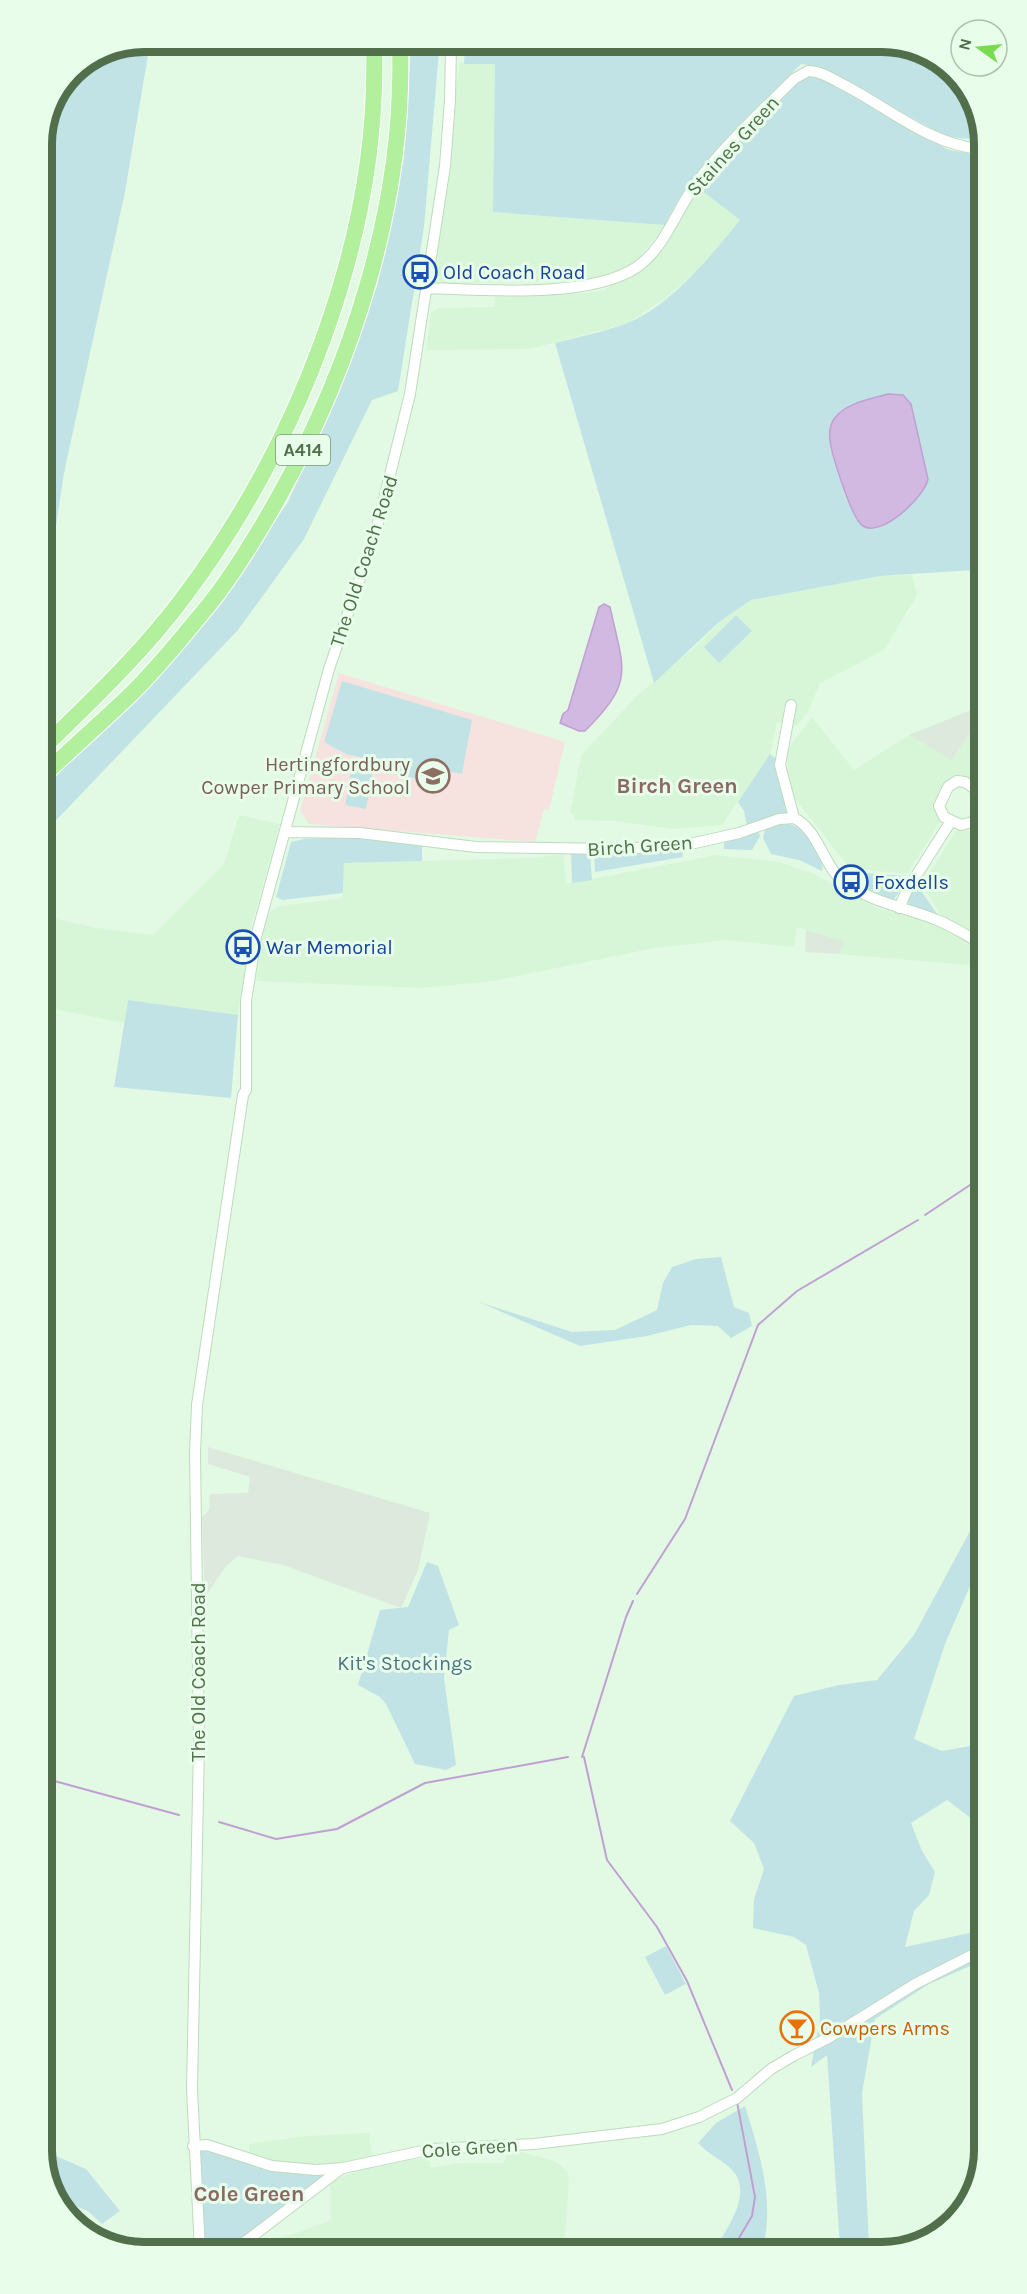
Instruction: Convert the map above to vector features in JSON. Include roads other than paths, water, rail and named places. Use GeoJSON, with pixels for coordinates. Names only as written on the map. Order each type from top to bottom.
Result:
{"type":"FeatureCollection","features":[{"type":"Feature","properties":{"kind":"highway","name":"A414"},"geometry":{"type":"LineString","coordinates":[[53,738],[124,667],[182,599],[235,523],[279,444],[332,314],[359,210],[371,125],[374,52]]}},
{"type":"Feature","properties":{"kind":"highway","name":"A414"},"geometry":{"type":"LineString","coordinates":[[53,767],[131,694],[209,605],[261,528],[305,448],[345,357],[384,219],[397,115],[400,52]]}},
{"type":"Feature","properties":{"kind":"street","name":"The Old Coach Road"},"geometry":{"type":"LineString","coordinates":[[199,2241],[193,2146],[192,2062],[199,1746],[194,1490],[197,1405],[243,1095],[241,1077],[244,1069],[245,1012],[250,968],[329,669],[376,531],[393,471],[410,394],[445,166],[451,52]]}},
{"type":"Feature","properties":{"kind":"street","name":"Staines Green"},"geometry":{"type":"LineString","coordinates":[[427,288],[509,290],[561,288],[599,282],[627,272],[653,252],[688,192],[720,154],[794,79],[808,71],[818,72],[844,85],[934,138],[974,148]]}},
{"type":"Feature","properties":{"kind":"street"},"geometry":{"type":"LineString","coordinates":[[791,705],[780,765],[794,818],[806,827],[831,872],[859,891],[899,908],[939,920],[974,940]]}},
{"type":"Feature","properties":{"kind":"street"},"geometry":{"type":"LineString","coordinates":[[974,788],[965,782],[957,781],[950,785],[939,806],[941,814],[961,825],[969,824],[974,818]]}},
{"type":"Feature","properties":{"kind":"street","name":"Birch Green"},"geometry":{"type":"LineString","coordinates":[[285,832],[360,833],[486,848],[619,849],[686,845],[739,833],[779,819],[794,818]]}},
{"type":"Feature","properties":{"kind":"street"},"geometry":{"type":"LineString","coordinates":[[899,908],[907,890],[951,821]]}},
{"type":"Feature","properties":{"kind":"street","name":"Cole Green"},"geometry":{"type":"LineString","coordinates":[[193,2146],[207,2145],[258,2162],[290,2169],[343,2168],[432,2149],[534,2144],[662,2129],[699,2117],[743,2094],[771,2069],[840,2031],[915,1984],[974,1954]]}},
{"type":"Feature","properties":{"kind":"street"},"geometry":{"type":"LineString","coordinates":[[246,2241],[343,2168]]}},
{"type":"Feature","properties":{"kind":"waterway"},"geometry":{"type":"LineString","coordinates":[[925,1215],[974,1182]]}},
{"type":"Feature","properties":{"kind":"waterway"},"geometry":{"type":"LineString","coordinates":[[637,1594],[685,1519],[758,1325],[797,1291],[918,1220]]}},
{"type":"Feature","properties":{"kind":"waterway"},"geometry":{"type":"LineString","coordinates":[[582,1757],[633,1601]]}},
{"type":"Feature","properties":{"kind":"waterway"},"geometry":{"type":"LineString","coordinates":[[219,1822],[276,1839],[337,1829],[425,1783],[568,1757]]}},
{"type":"Feature","properties":{"kind":"waterway"},"geometry":{"type":"LineString","coordinates":[[584,1757],[607,1860],[657,1927],[687,1981],[732,2090]]}},
{"type":"Feature","properties":{"kind":"waterway"},"geometry":{"type":"LineString","coordinates":[[52,1780],[179,1815]]}},
{"type":"Feature","properties":{"kind":"waterway"},"geometry":{"type":"LineString","coordinates":[[737,2102],[755,2197],[752,2216],[737,2242]]}},
{"type":"Feature","properties":{"kind":"place","name":"Old Coach Road"},"geometry":{"type":"Point","coordinates":[420,272]}},
{"type":"Feature","properties":{"kind":"place","name":"Hertingfordbury Cowper Primary School"},"geometry":{"type":"Point","coordinates":[433,776]}},
{"type":"Feature","properties":{"kind":"place","name":"Foxdells"},"geometry":{"type":"Point","coordinates":[851,882]}},
{"type":"Feature","properties":{"kind":"place","name":"War Memorial"},"geometry":{"type":"Point","coordinates":[243,947]}},
{"type":"Feature","properties":{"kind":"place","name":"Cowpers Arms"},"geometry":{"type":"Point","coordinates":[797,2028]}},
{"type":"Feature","properties":{"kind":"district","name":"Birch Green"},"geometry":{"type":"Point","coordinates":[677,786]}},
{"type":"Feature","properties":{"kind":"district","name":"Cole Green"},"geometry":{"type":"Point","coordinates":[249,2194]}},
{"type":"Feature","properties":{"kind":"park label","name":"Kit's Stockings"},"geometry":{"type":"Point","coordinates":[405,1663]}}]}
